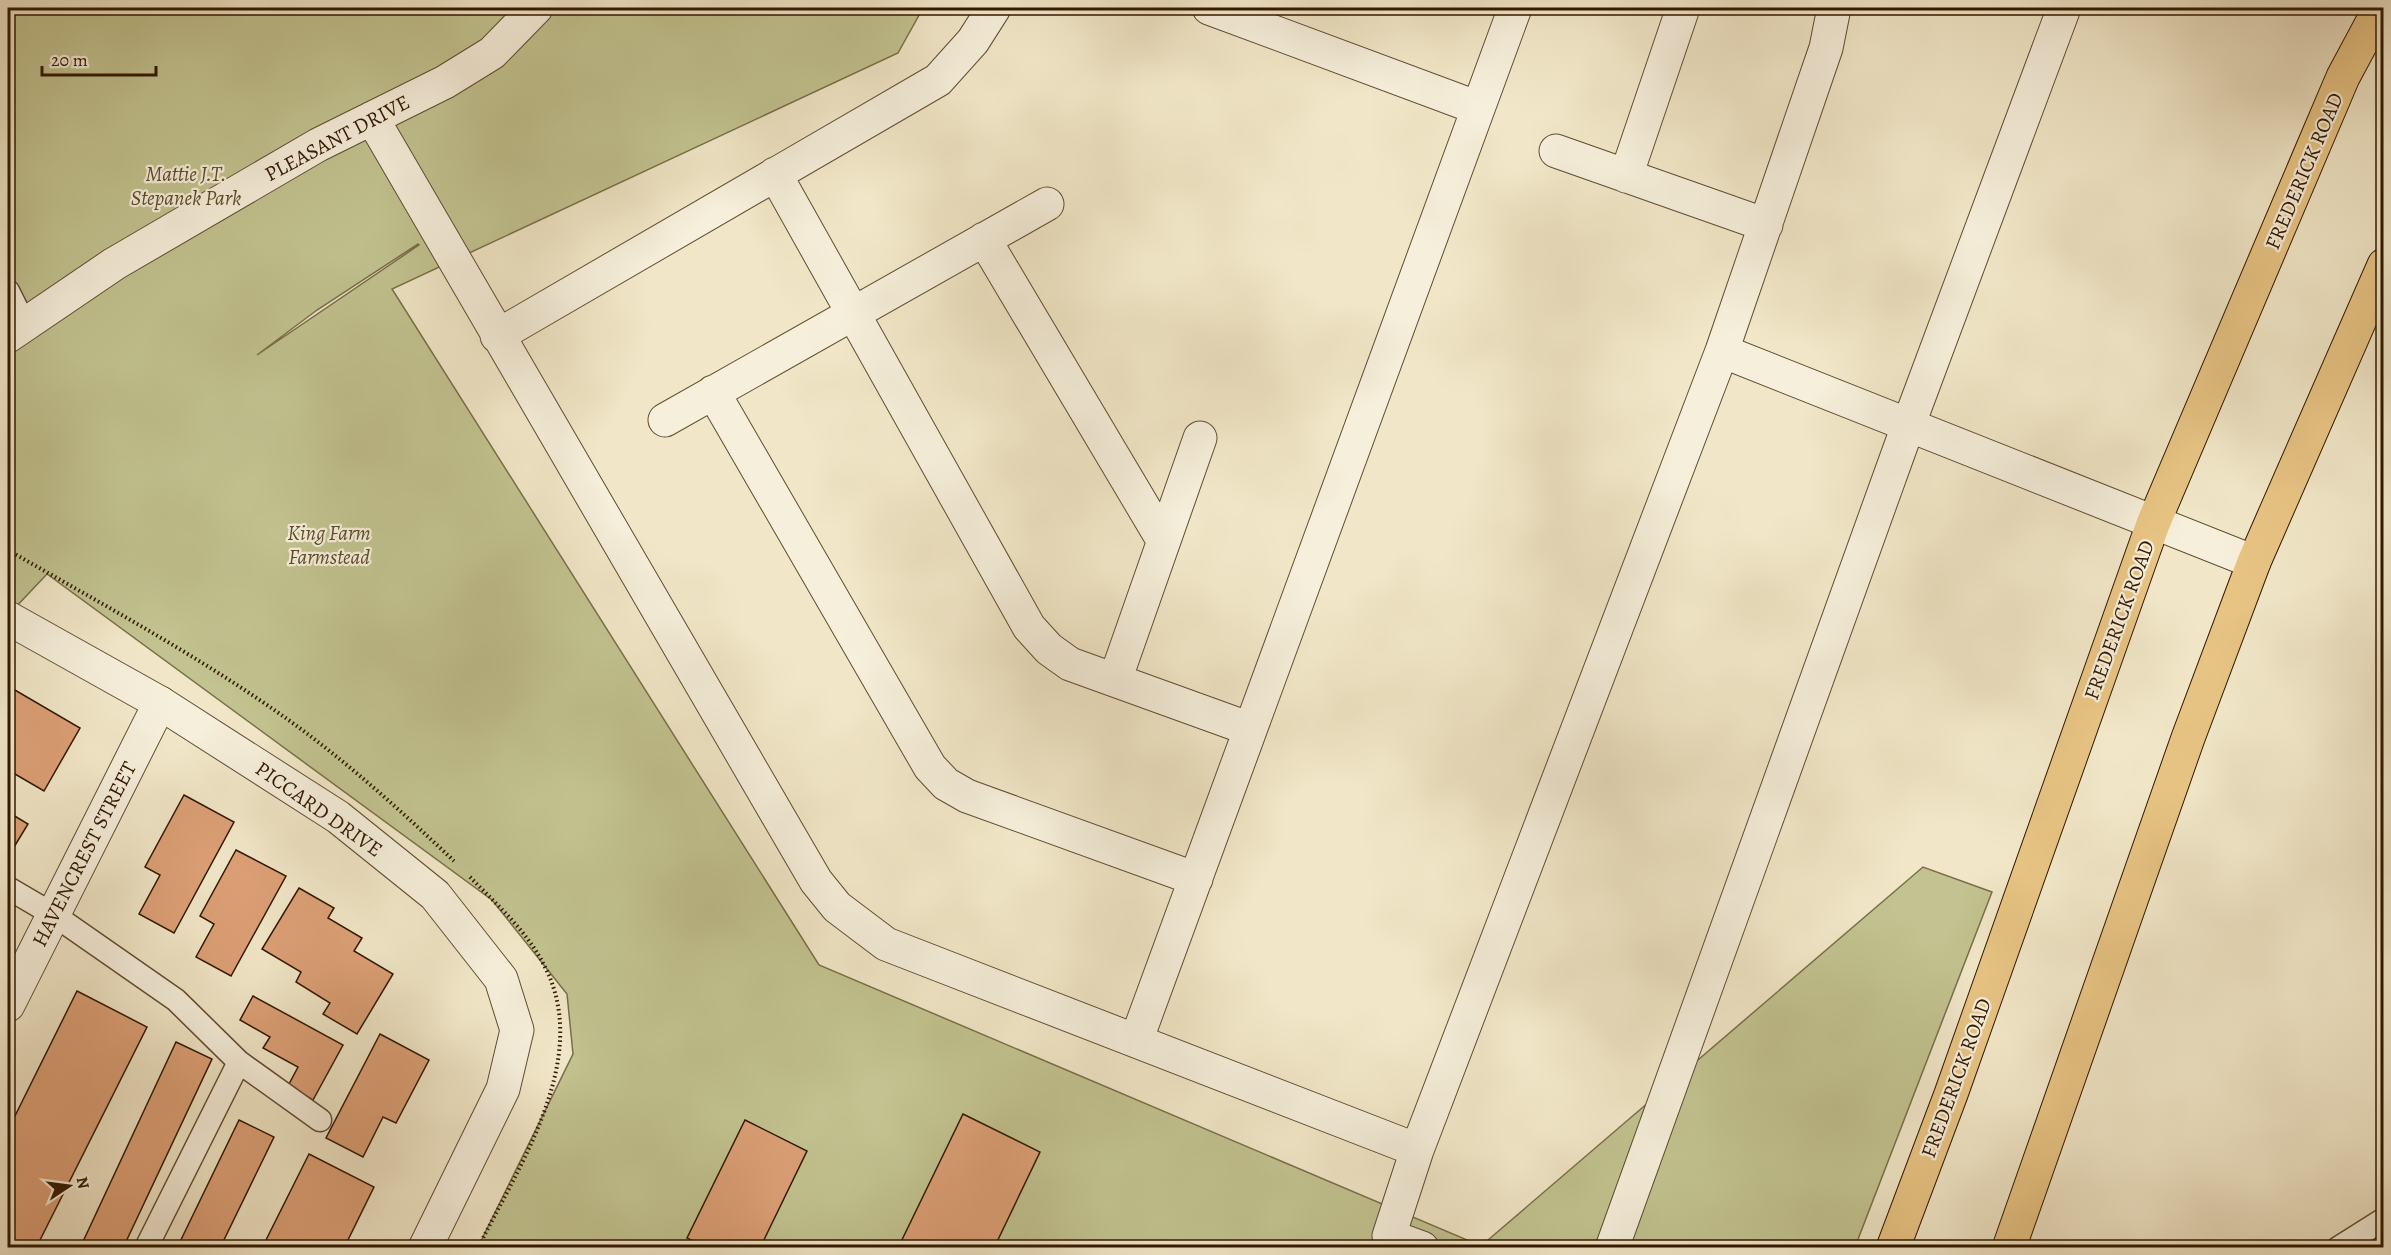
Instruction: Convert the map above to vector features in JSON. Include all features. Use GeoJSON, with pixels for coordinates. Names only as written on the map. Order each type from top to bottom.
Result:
{"type":"FeatureCollection","features":[{"type":"Feature","properties":{"kind":"main road","name":"FREDERICK ROAD"},"geometry":{"type":"LineString","coordinates":[[1893,1248],[1951,1094],[2153,524],[2343,77],[2380,8]]}},
{"type":"Feature","properties":{"kind":"main road"},"geometry":{"type":"LineString","coordinates":[[2009,1248],[2188,738],[2254,562],[2384,265]]}},
{"type":"Feature","properties":{"kind":"street","name":"PLEASANT DRIVE"},"geometry":{"type":"LineString","coordinates":[[16,330],[114,264],[318,145],[445,82],[492,53],[536,8]]}},
{"type":"Feature","properties":{"kind":"street"},"geometry":{"type":"LineString","coordinates":[[497,336],[938,80],[973,41],[994,8]]}},
{"type":"Feature","properties":{"kind":"street"},"geometry":{"type":"LineString","coordinates":[[1209,8],[1478,108]]}},
{"type":"Feature","properties":{"kind":"street"},"geometry":{"type":"LineString","coordinates":[[1136,1041],[1515,8]]}},
{"type":"Feature","properties":{"kind":"street"},"geometry":{"type":"LineString","coordinates":[[1626,176],[1683,8]]}},
{"type":"Feature","properties":{"kind":"street"},"geometry":{"type":"LineString","coordinates":[[1422,1248],[1389,1236],[1417,1150],[1722,351],[1826,48],[1834,8]]}},
{"type":"Feature","properties":{"kind":"street"},"geometry":{"type":"LineString","coordinates":[[1611,1248],[1908,426],[2064,8]]}},
{"type":"Feature","properties":{"kind":"street"},"geometry":{"type":"LineString","coordinates":[[372,118],[816,881],[837,907],[886,944],[1417,1150]]}},
{"type":"Feature","properties":{"kind":"street"},"geometry":{"type":"LineString","coordinates":[[1556,151],[1766,225]]}},
{"type":"Feature","properties":{"kind":"street"},"geometry":{"type":"LineString","coordinates":[[775,174],[1029,627],[1049,649],[1070,664],[1250,729]]}},
{"type":"Feature","properties":{"kind":"street"},"geometry":{"type":"LineString","coordinates":[[665,420],[1047,204]]}},
{"type":"Feature","properties":{"kind":"street"},"geometry":{"type":"LineString","coordinates":[[984,239],[1163,540]]}},
{"type":"Feature","properties":{"kind":"street"},"geometry":{"type":"LineString","coordinates":[[1722,351],[2153,524],[2254,562]]}},
{"type":"Feature","properties":{"kind":"street"},"geometry":{"type":"LineString","coordinates":[[713,392],[930,767],[946,784],[967,796],[1196,879]]}},
{"type":"Feature","properties":{"kind":"street"},"geometry":{"type":"LineString","coordinates":[[1115,680],[1200,438]]}},
{"type":"Feature","properties":{"kind":"street","name":"PICCARD DRIVE"},"geometry":{"type":"LineString","coordinates":[[8,618],[160,703],[338,817],[435,895],[501,979],[517,1030],[503,1089],[425,1248]]}},
{"type":"Feature","properties":{"kind":"street","name":"HAVENCREST STREET"},"geometry":{"type":"LineString","coordinates":[[8,1005],[160,703]]}},
{"type":"Feature","properties":{"kind":"lane"},"geometry":{"type":"LineString","coordinates":[[8,291],[16,330]]}},
{"type":"Feature","properties":{"kind":"lane"},"geometry":{"type":"LineString","coordinates":[[8,888],[54,915],[176,1000],[239,1062],[320,1120]]}},
{"type":"Feature","properties":{"kind":"lane"},"geometry":{"type":"LineString","coordinates":[[146,1248],[239,1062]]}},
{"type":"Feature","properties":{"kind":"lane"},"geometry":{"type":"LineString","coordinates":[[2338,1248],[2384,1219]]}},
{"type":"Feature","properties":{"kind":"green space","name":"King Farm Farmstead"},"geometry":{"type":"Polygon","coordinates":[[[8,8],[923,8],[898,53],[392,289],[819,965],[1481,1246],[1923,867],[1992,892],[1855,1247],[478,1247],[573,1054],[567,994],[492,900],[47,574],[12,611],[8,609],[8,8]],[[419,245],[317,310],[257,355],[419,245]]]}},
{"type":"Feature","properties":{"kind":"building"},"geometry":{"type":"Polygon","coordinates":[[[8,686],[80,728],[44,791],[8,770],[8,686]]]}},
{"type":"Feature","properties":{"kind":"building"},"geometry":{"type":"Polygon","coordinates":[[[184,795],[234,822],[174,933],[139,914],[160,875],[145,867],[184,795]]]}},
{"type":"Feature","properties":{"kind":"building"},"geometry":{"type":"Polygon","coordinates":[[[8,812],[28,824],[8,857],[8,812]]]}},
{"type":"Feature","properties":{"kind":"building"},"geometry":{"type":"Polygon","coordinates":[[[236,850],[286,876],[231,976],[196,957],[214,924],[200,916],[236,850]]]}},
{"type":"Feature","properties":{"kind":"building"},"geometry":{"type":"Polygon","coordinates":[[[299,888],[334,908],[328,918],[362,938],[354,951],[393,974],[357,1034],[323,1014],[330,1003],[296,982],[301,972],[262,949],[299,888]]]}},
{"type":"Feature","properties":{"kind":"building"},"geometry":{"type":"Polygon","coordinates":[[[77,991],[147,1027],[36,1248],[8,1248],[8,1130],[77,991]]]}},
{"type":"Feature","properties":{"kind":"building"},"geometry":{"type":"Polygon","coordinates":[[[253,996],[343,1045],[313,1100],[288,1086],[298,1067],[263,1048],[270,1037],[240,1020],[253,996]]]}},
{"type":"Feature","properties":{"kind":"building"},"geometry":{"type":"Polygon","coordinates":[[[380,1034],[429,1060],[396,1123],[383,1117],[363,1157],[326,1138],[380,1034]]]}},
{"type":"Feature","properties":{"kind":"building"},"geometry":{"type":"Polygon","coordinates":[[[176,1042],[212,1059],[123,1248],[80,1248],[176,1042]]]}},
{"type":"Feature","properties":{"kind":"building"},"geometry":{"type":"Polygon","coordinates":[[[963,1114],[1040,1152],[994,1248],[898,1248],[963,1114]]]}},
{"type":"Feature","properties":{"kind":"building"},"geometry":{"type":"Polygon","coordinates":[[[239,1120],[274,1137],[220,1248],[177,1248],[239,1120]]]}},
{"type":"Feature","properties":{"kind":"building"},"geometry":{"type":"Polygon","coordinates":[[[745,1120],[807,1151],[760,1248],[706,1248],[687,1238],[745,1120]]]}},
{"type":"Feature","properties":{"kind":"building"},"geometry":{"type":"Polygon","coordinates":[[[309,1154],[374,1187],[344,1248],[262,1248],[309,1154]]]}},
{"type":"Feature","properties":{"kind":"park label","name":"Mattie J.T. Stepanek Park"},"geometry":{"type":"Point","coordinates":[186,186]}}]}
